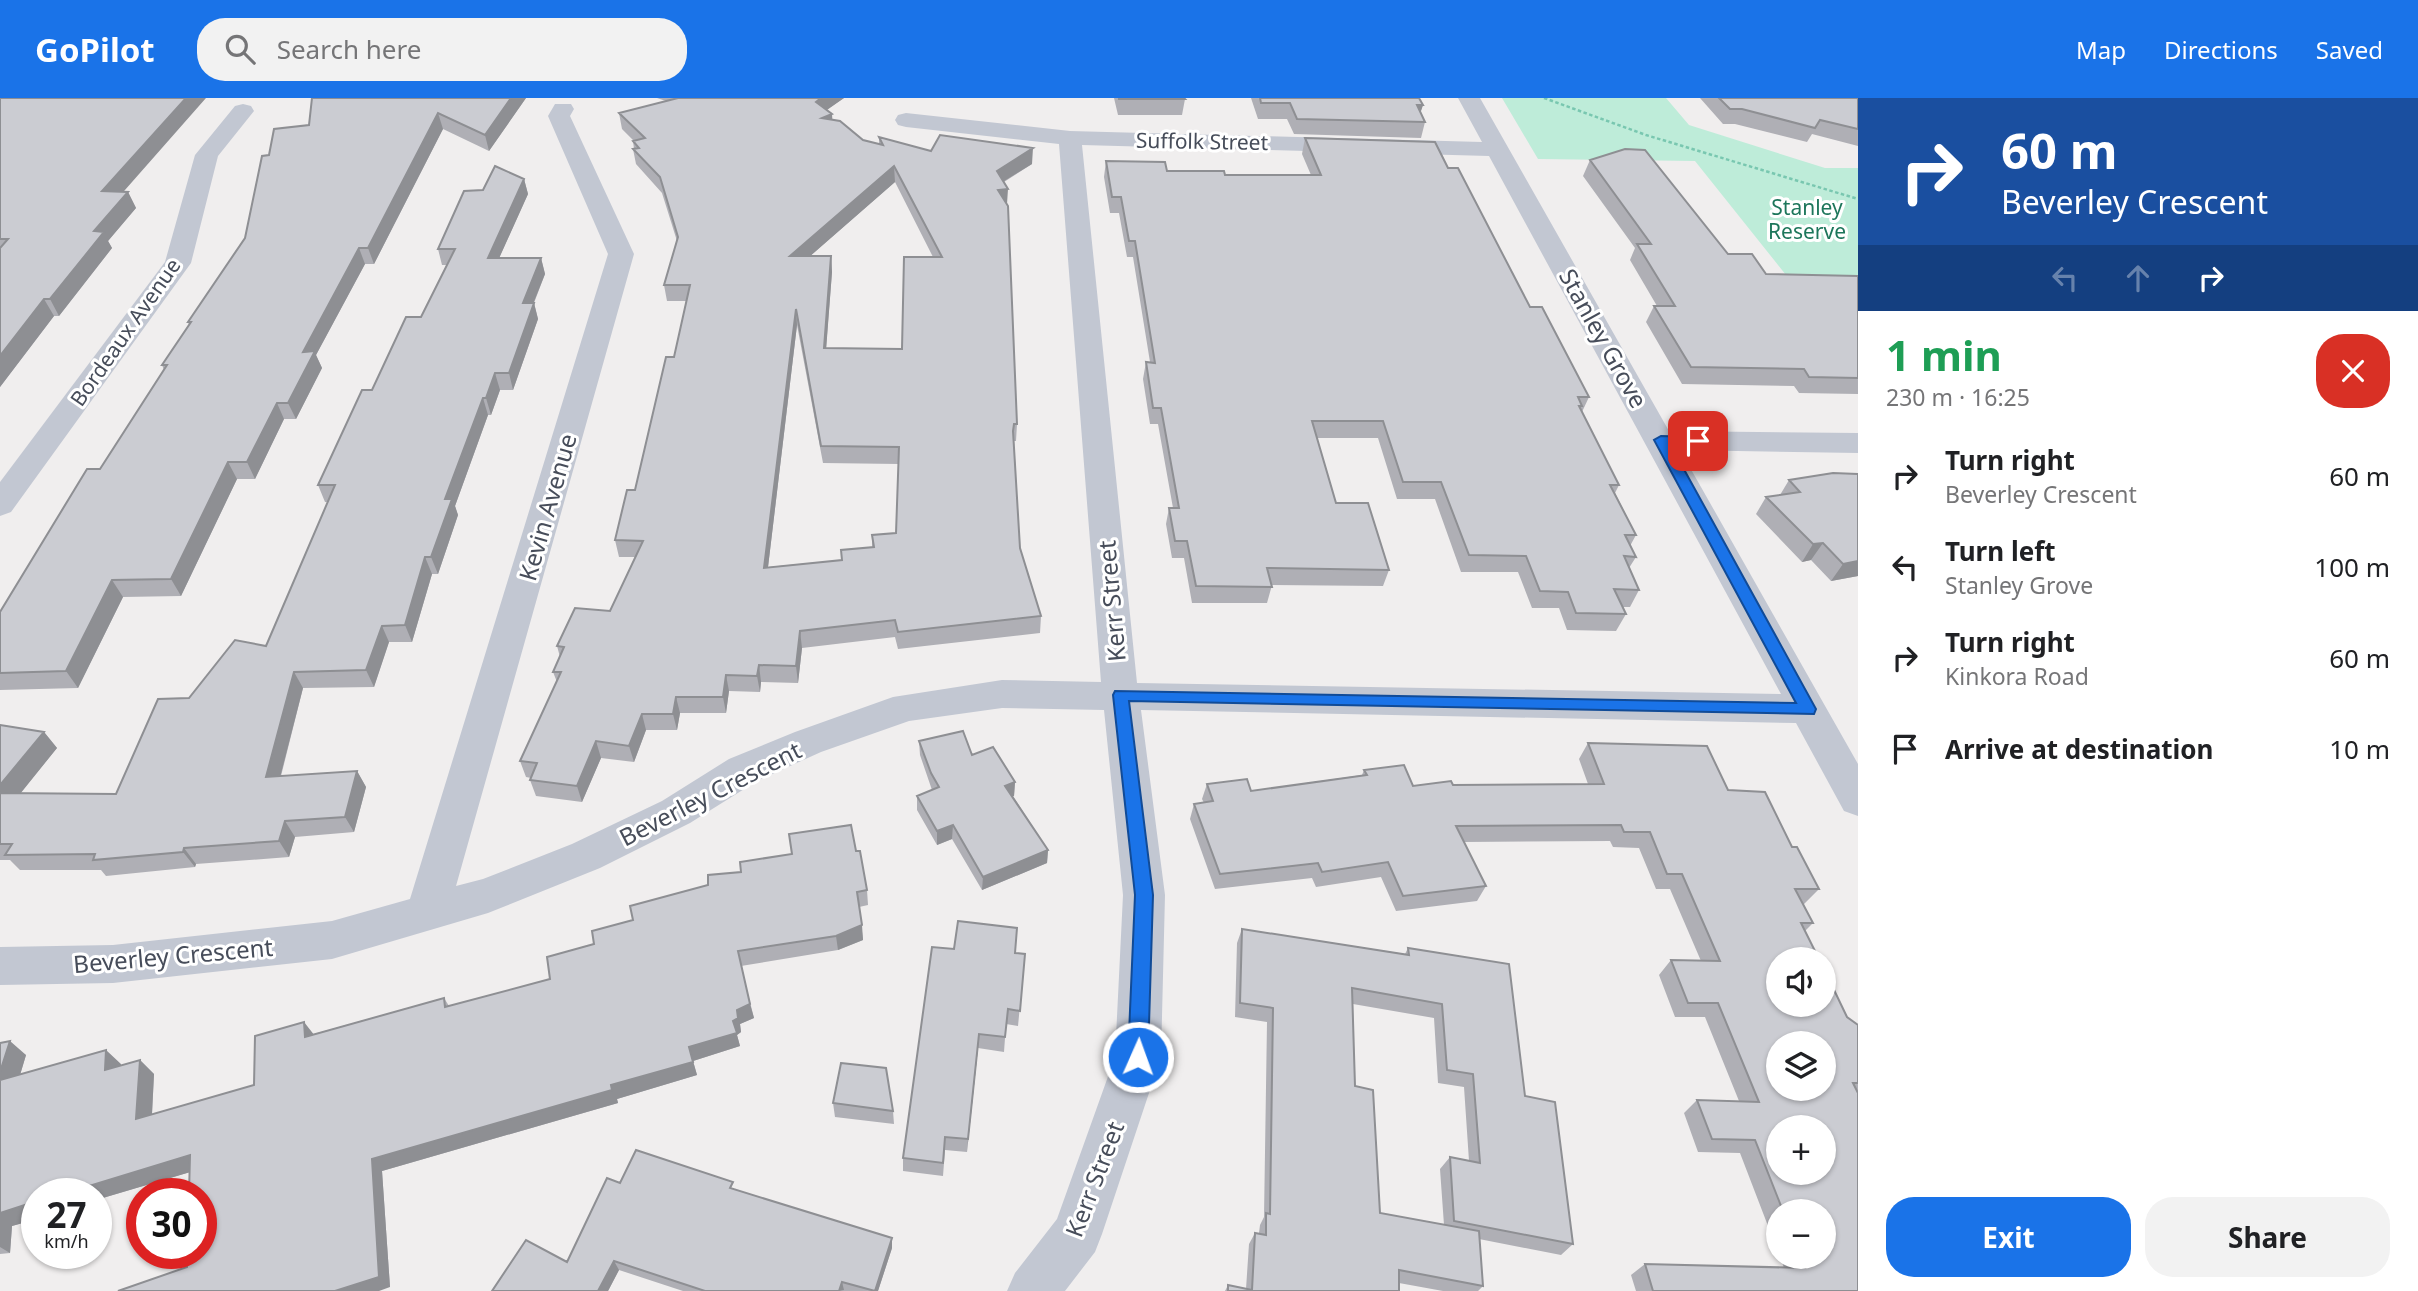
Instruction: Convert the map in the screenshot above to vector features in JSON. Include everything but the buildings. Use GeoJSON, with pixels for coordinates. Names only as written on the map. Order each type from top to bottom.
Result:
{"type":"FeatureCollection","features":[{"type":"Feature","properties":{"kind":"street","name":"Stanley Grove"},"geometry":{"type":"LineString","coordinates":[[1469,98],[1661,440],[1858,800]]}},
{"type":"Feature","properties":{"kind":"street","name":"Kevin Avenue"},"geometry":{"type":"LineString","coordinates":[[427,913],[621,254],[559,116],[563,109]]}},
{"type":"Feature","properties":{"kind":"street","name":"Bordeaux Avenue"},"geometry":{"type":"LineString","coordinates":[[0,505],[178,263],[207,155],[243,111]]}},
{"type":"Feature","properties":{"kind":"street","name":"Suffolk Street"},"geometry":{"type":"LineString","coordinates":[[906,120],[1070,138],[1498,149]]}},
{"type":"Feature","properties":{"kind":"street","name":"Kerr Street"},"geometry":{"type":"LineString","coordinates":[[1034,1291],[1077,1234],[1138,1057],[1144,895],[1121,695],[1070,138]]}},
{"type":"Feature","properties":{"kind":"street"},"geometry":{"type":"LineString","coordinates":[[1661,440],[1858,443]]}},
{"type":"Feature","properties":{"kind":"street","name":"Beverley Crescent"},"geometry":{"type":"LineString","coordinates":[[0,966],[113,964],[332,940],[427,913],[488,895],[586,856],[676,812],[743,770],[808,742],[906,707],[1002,694],[1808,709]]}},
{"type":"Feature","properties":{"kind":"path"},"geometry":{"type":"LineString","coordinates":[[1544,98],[1646,135],[1858,199]]}},
{"type":"Feature","properties":{"kind":"green space","name":"Stanley Reserve"},"geometry":{"type":"Polygon","coordinates":[[[1502,98],[1666,98],[1689,125],[1825,168],[1858,168],[1858,281],[1790,280],[1695,161],[1538,159],[1502,98]]]}},
{"type":"Feature","properties":{"kind":"route"},"geometry":{"type":"LineString","coordinates":[[1138,1057],[1144,895],[1121,695],[1808,709],[1661,440],[1698,441]]}}]}
